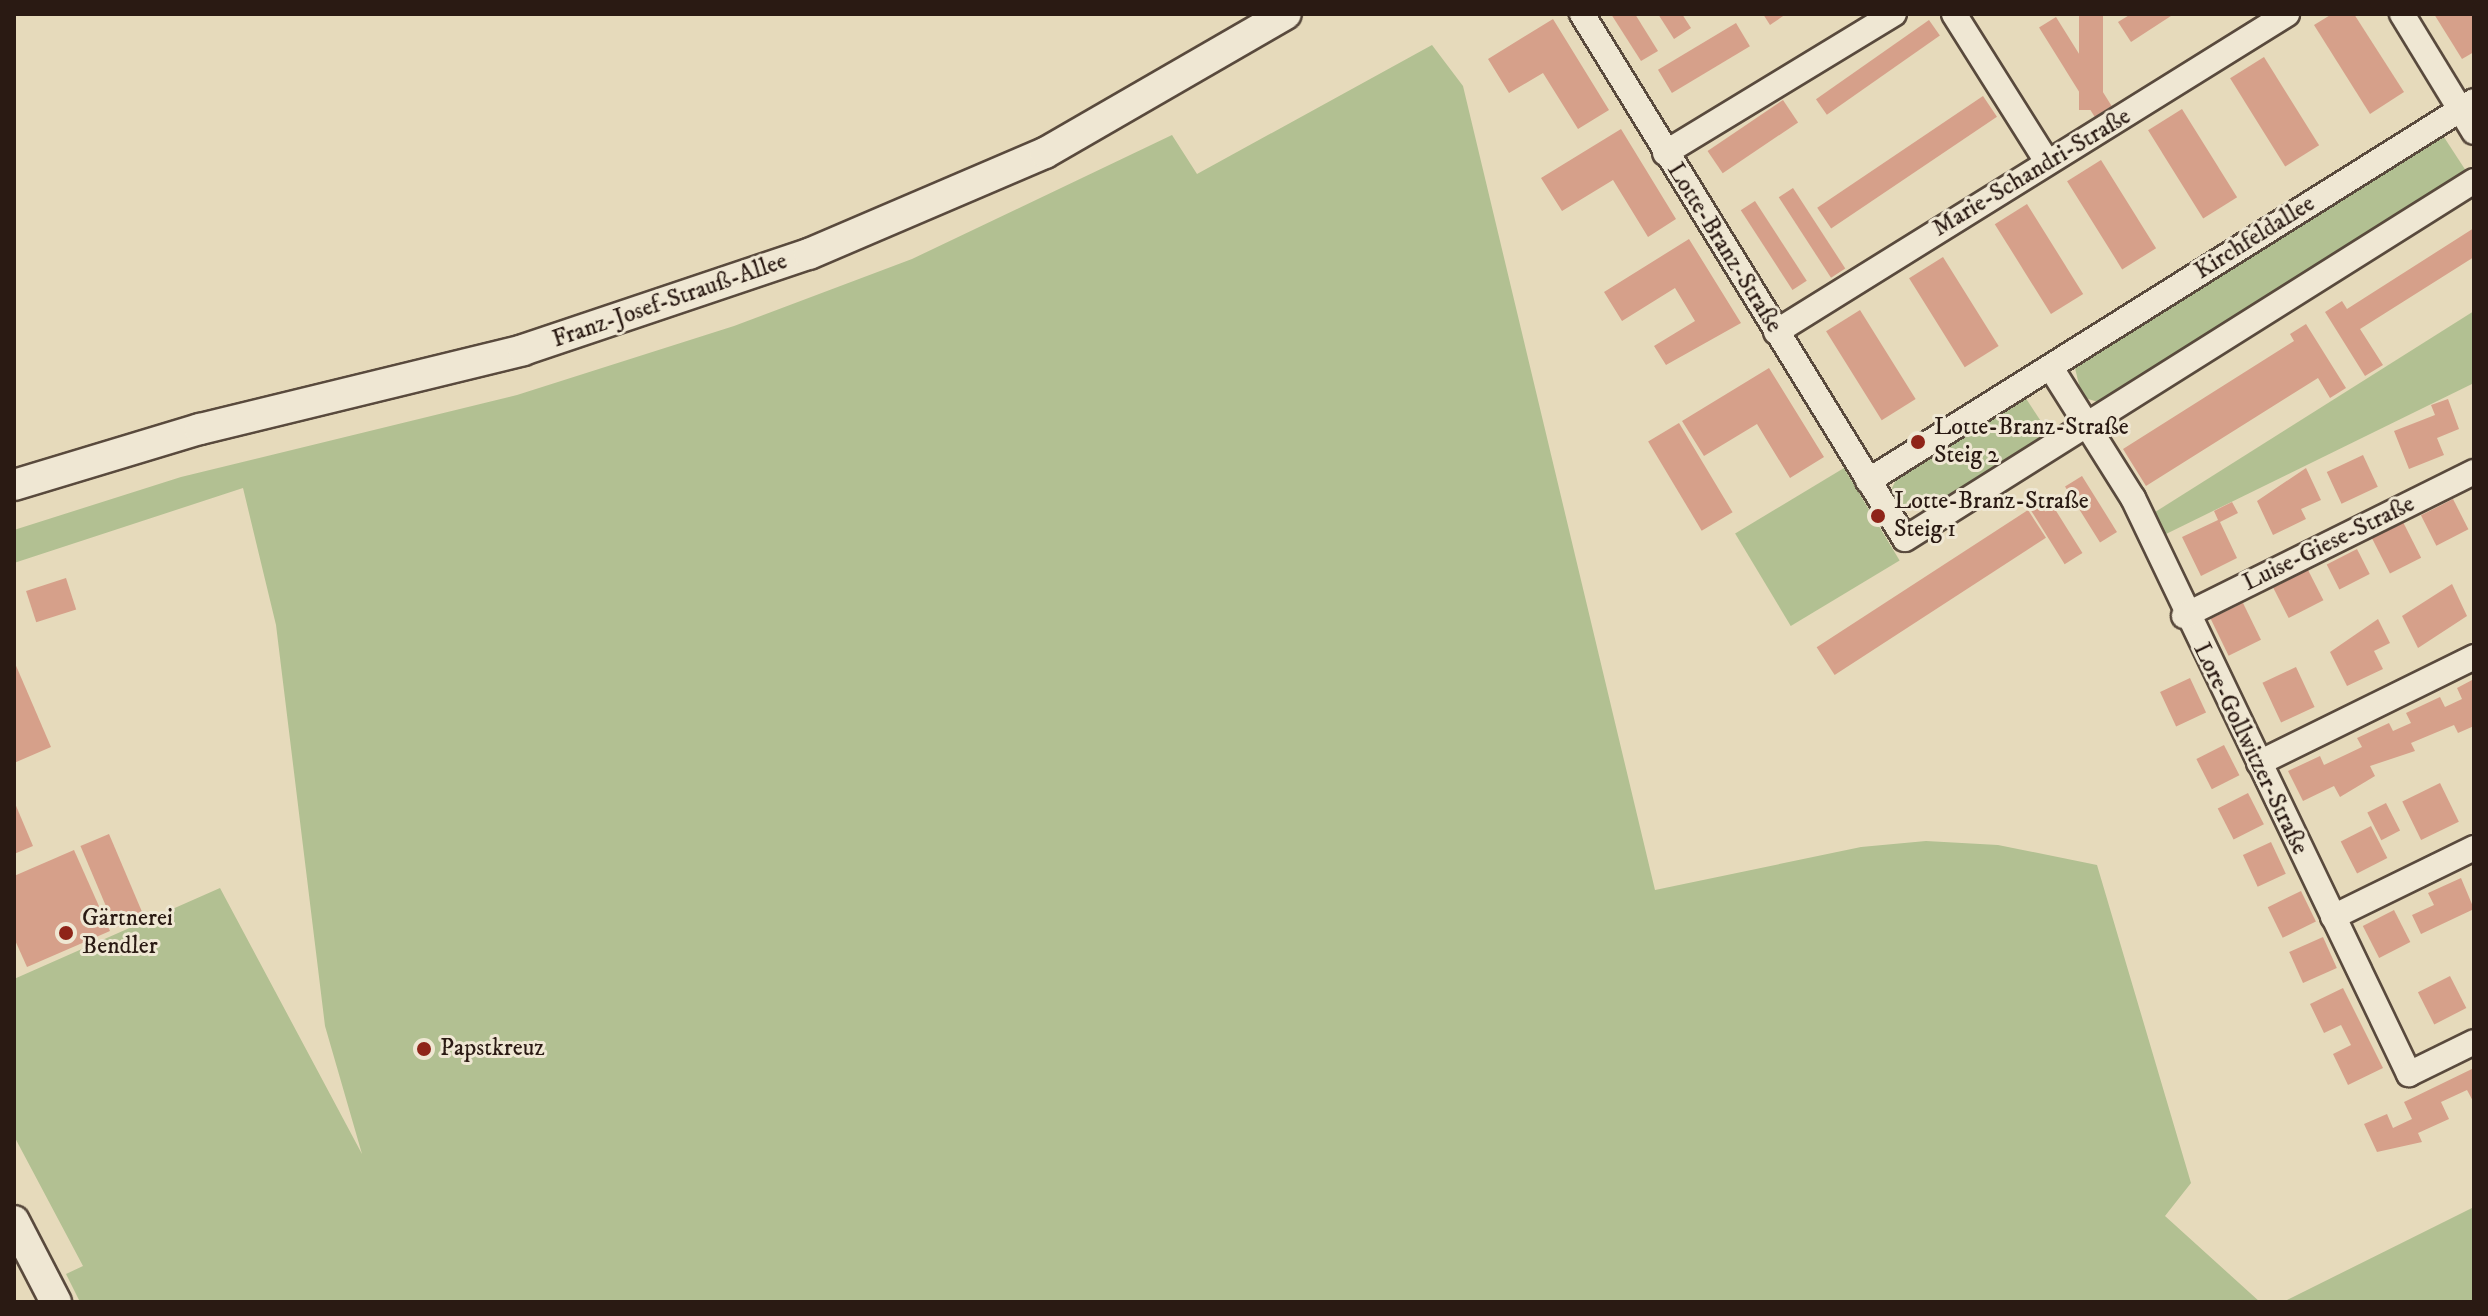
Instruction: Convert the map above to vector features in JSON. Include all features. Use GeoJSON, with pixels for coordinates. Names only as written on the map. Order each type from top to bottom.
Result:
{"type":"FeatureCollection","features":[{"type":"Feature","properties":{"kind":"street","name":"Franz-Josef-Strauß-Allee"},"geometry":{"type":"LineString","coordinates":[[14,485],[200,429],[523,350],[794,260],[1045,153],[1286,14]]}},
{"type":"Feature","properties":{"kind":"street","name":"Lotte-Branz-Straße"},"geometry":{"type":"LineString","coordinates":[[1582,14],[1868,481]]}},
{"type":"Feature","properties":{"kind":"street"},"geometry":{"type":"LineString","coordinates":[[1665,153],[1894,14]]}},
{"type":"Feature","properties":{"kind":"street"},"geometry":{"type":"LineString","coordinates":[[1954,14],[2046,160]]}},
{"type":"Feature","properties":{"kind":"street","name":"Marie-Schandri-Straße"},"geometry":{"type":"LineString","coordinates":[[1776,332],[2046,160],[2049,164],[2287,14]]}},
{"type":"Feature","properties":{"kind":"street"},"geometry":{"type":"LineString","coordinates":[[2402,14],[2467,105],[2474,132]]}},
{"type":"Feature","properties":{"kind":"street","name":"Kirchfeldallee"},"geometry":{"type":"LineString","coordinates":[[1868,481],[2467,105]]}},
{"type":"Feature","properties":{"kind":"street"},"geometry":{"type":"LineString","coordinates":[[1868,481],[1905,539],[2474,181]]}},
{"type":"Feature","properties":{"kind":"street"},"geometry":{"type":"LineString","coordinates":[[2051,368],[2088,426]]}},
{"type":"Feature","properties":{"kind":"street","name":"Lore-Gollwitzer-Straße"},"geometry":{"type":"LineString","coordinates":[[2088,426],[2133,498],[2184,616],[2259,763],[2409,1074],[2474,1042]]}},
{"type":"Feature","properties":{"kind":"street","name":"Luise-Giese-Straße"},"geometry":{"type":"LineString","coordinates":[[2184,616],[2474,472]]}},
{"type":"Feature","properties":{"kind":"street"},"geometry":{"type":"LineString","coordinates":[[2259,763],[2474,657]]}},
{"type":"Feature","properties":{"kind":"street"},"geometry":{"type":"LineString","coordinates":[[2333,917],[2474,848]]}},
{"type":"Feature","properties":{"kind":"street"},"geometry":{"type":"LineString","coordinates":[[14,1221],[56,1302]]}},
{"type":"Feature","properties":{"kind":"green space"},"geometry":{"type":"Polygon","coordinates":[[[1432,45],[1463,86],[1655,890],[1861,847],[1926,841],[1998,845],[2097,865],[2191,1183],[2165,1216],[2260,1302],[80,1302],[66,1274],[83,1266],[14,1136],[14,979],[220,888],[362,1154],[325,1026],[276,625],[243,488],[14,563],[14,530],[181,477],[517,395],[734,326],[912,259],[1172,135],[1197,174],[1432,45]]]}},
{"type":"Feature","properties":{"kind":"green space"},"geometry":{"type":"Polygon","coordinates":[[[2440,131],[2468,174],[2101,403],[2082,397],[2074,364],[2440,131]]]}},
{"type":"Feature","properties":{"kind":"green space"},"geometry":{"type":"Polygon","coordinates":[[[2474,311],[2474,383],[2164,535],[2152,514],[2474,311]]]}},
{"type":"Feature","properties":{"kind":"green space"},"geometry":{"type":"Polygon","coordinates":[[[2023,394],[2052,438],[1928,512],[1899,504],[1892,488],[1900,472],[2023,394]]]}},
{"type":"Feature","properties":{"kind":"green space"},"geometry":{"type":"Polygon","coordinates":[[[1844,468],[1900,561],[1791,626],[1735,533],[1844,468]]]}},
{"type":"Feature","properties":{"kind":"green space"},"geometry":{"type":"Polygon","coordinates":[[[2474,1207],[2474,1302],[2283,1302],[2474,1207]]]}},
{"type":"Feature","properties":{"kind":"building"},"geometry":{"type":"Polygon","coordinates":[[[1611,14],[1635,14],[1658,51],[1641,61],[1611,14]]]}},
{"type":"Feature","properties":{"kind":"building"},"geometry":{"type":"Polygon","coordinates":[[[1658,14],[1682,14],[1691,28],[1674,39],[1658,14]]]}},
{"type":"Feature","properties":{"kind":"building"},"geometry":{"type":"Polygon","coordinates":[[[1763,14],[1786,14],[1770,25],[1763,14]]]}},
{"type":"Feature","properties":{"kind":"building"},"geometry":{"type":"Polygon","coordinates":[[[2079,14],[2103,14],[2103,110],[2079,110],[2079,14]]]}},
{"type":"Feature","properties":{"kind":"building"},"geometry":{"type":"Polygon","coordinates":[[[2131,14],[2174,14],[2131,42],[2118,22],[2131,14]]]}},
{"type":"Feature","properties":{"kind":"building"},"geometry":{"type":"Polygon","coordinates":[[[2332,14],[2354,14],[2404,92],[2370,114],[2314,25],[2332,14]]]}},
{"type":"Feature","properties":{"kind":"building"},"geometry":{"type":"Polygon","coordinates":[[[2434,14],[2474,14],[2474,52],[2462,59],[2434,14]]]}},
{"type":"Feature","properties":{"kind":"building"},"geometry":{"type":"Polygon","coordinates":[[[2056,17],[2112,106],[2095,117],[2039,28],[2056,17]]]}},
{"type":"Feature","properties":{"kind":"building"},"geometry":{"type":"Polygon","coordinates":[[[1553,19],[1609,110],[1578,129],[1543,73],[1509,93],[1488,59],[1553,19]]]}},
{"type":"Feature","properties":{"kind":"building"},"geometry":{"type":"Polygon","coordinates":[[[1929,20],[1940,36],[1827,115],[1816,99],[1929,20]]]}},
{"type":"Feature","properties":{"kind":"building"},"geometry":{"type":"Polygon","coordinates":[[[1736,23],[1750,46],[1672,93],[1658,70],[1736,23]]]}},
{"type":"Feature","properties":{"kind":"building"},"geometry":{"type":"Polygon","coordinates":[[[2264,57],[2319,145],[2285,166],[2230,78],[2264,57]]]}},
{"type":"Feature","properties":{"kind":"building"},"geometry":{"type":"Polygon","coordinates":[[[1983,96],[1997,117],[1831,229],[1817,208],[1983,96]]]}},
{"type":"Feature","properties":{"kind":"building"},"geometry":{"type":"Polygon","coordinates":[[[1783,100],[1798,122],[1723,173],[1708,151],[1783,100]]]}},
{"type":"Feature","properties":{"kind":"building"},"geometry":{"type":"Polygon","coordinates":[[[2182,109],[2237,197],[2203,218],[2148,130],[2182,109]]]}},
{"type":"Feature","properties":{"kind":"building"},"geometry":{"type":"Polygon","coordinates":[[[1621,129],[1676,219],[1648,237],[1613,180],[1562,211],[1541,178],[1621,129]]]}},
{"type":"Feature","properties":{"kind":"building"},"geometry":{"type":"Polygon","coordinates":[[[2101,160],[2156,248],[2122,269],[2067,181],[2101,160]]]}},
{"type":"Feature","properties":{"kind":"building"},"geometry":{"type":"Polygon","coordinates":[[[1793,188],[1845,269],[1831,278],[1779,197],[1793,188]]]}},
{"type":"Feature","properties":{"kind":"building"},"geometry":{"type":"Polygon","coordinates":[[[1755,201],[1807,281],[1792,290],[1741,210],[1755,201]]]}},
{"type":"Feature","properties":{"kind":"building"},"geometry":{"type":"Polygon","coordinates":[[[2027,204],[2083,294],[2051,314],[1995,224],[2027,204]]]}},
{"type":"Feature","properties":{"kind":"building"},"geometry":{"type":"Polygon","coordinates":[[[2474,228],[2474,257],[2360,329],[2383,365],[2365,376],[2325,312],[2342,301],[2347,309],[2474,228]]]}},
{"type":"Feature","properties":{"kind":"building"},"geometry":{"type":"Polygon","coordinates":[[[1689,239],[1741,323],[1666,365],[1654,346],[1695,321],[1675,288],[1622,321],[1604,292],[1689,239]]]}},
{"type":"Feature","properties":{"kind":"building"},"geometry":{"type":"Polygon","coordinates":[[[1943,257],[1999,346],[1965,367],[1909,278],[1943,257]]]}},
{"type":"Feature","properties":{"kind":"building"},"geometry":{"type":"Polygon","coordinates":[[[1860,310],[1916,399],[1882,420],[1826,331],[1860,310]]]}},
{"type":"Feature","properties":{"kind":"building"},"geometry":{"type":"Polygon","coordinates":[[[2306,324],[2346,388],[2330,398],[2318,378],[2146,486],[2123,449],[2294,341],[2290,334],[2306,324]]]}},
{"type":"Feature","properties":{"kind":"building"},"geometry":{"type":"Polygon","coordinates":[[[1769,368],[1824,457],[1790,478],[1757,424],[1704,456],[1682,421],[1769,368]]]}},
{"type":"Feature","properties":{"kind":"building"},"geometry":{"type":"Polygon","coordinates":[[[2448,399],[2459,429],[2437,438],[2444,455],[2409,469],[2394,431],[2435,415],[2431,405],[2448,399]]]}},
{"type":"Feature","properties":{"kind":"building"},"geometry":{"type":"Polygon","coordinates":[[[1679,423],[1733,512],[1702,531],[1648,442],[1679,423]]]}},
{"type":"Feature","properties":{"kind":"building"},"geometry":{"type":"Polygon","coordinates":[[[2363,455],[2378,487],[2342,504],[2327,472],[2363,455]]]}},
{"type":"Feature","properties":{"kind":"building"},"geometry":{"type":"Polygon","coordinates":[[[2306,468],[2321,500],[2301,509],[2306,519],[2273,535],[2257,501],[2306,468]]]}},
{"type":"Feature","properties":{"kind":"building"},"geometry":{"type":"Polygon","coordinates":[[[2082,476],[2117,532],[2100,543],[2065,487],[2082,476]]]}},
{"type":"Feature","properties":{"kind":"building"},"geometry":{"type":"Polygon","coordinates":[[[2048,498],[2082,553],[2065,564],[2030,509],[2048,498]]]}},
{"type":"Feature","properties":{"kind":"building"},"geometry":{"type":"Polygon","coordinates":[[[2453,499],[2468,529],[2436,546],[2421,515],[2453,499]]]}},
{"type":"Feature","properties":{"kind":"building"},"geometry":{"type":"Polygon","coordinates":[[[2232,502],[2238,513],[2220,522],[2237,558],[2201,576],[2182,537],[2218,520],[2214,511],[2232,502]]]}},
{"type":"Feature","properties":{"kind":"building"},"geometry":{"type":"Polygon","coordinates":[[[2028,510],[2046,538],[1835,675],[1817,647],[2028,510]]]}},
{"type":"Feature","properties":{"kind":"building"},"geometry":{"type":"Polygon","coordinates":[[[2403,522],[2421,558],[2390,574],[2372,538],[2403,522]]]}},
{"type":"Feature","properties":{"kind":"building"},"geometry":{"type":"Polygon","coordinates":[[[2357,549],[2370,574],[2339,589],[2327,564],[2357,549]]]}},
{"type":"Feature","properties":{"kind":"building"},"geometry":{"type":"Polygon","coordinates":[[[2308,570],[2323,600],[2289,618],[2273,588],[2308,570]]]}},
{"type":"Feature","properties":{"kind":"building"},"geometry":{"type":"Polygon","coordinates":[[[66,578],[76,609],[36,622],[26,591],[66,578]]]}},
{"type":"Feature","properties":{"kind":"building"},"geometry":{"type":"Polygon","coordinates":[[[2452,584],[2467,616],[2418,648],[2402,616],[2452,584]]]}},
{"type":"Feature","properties":{"kind":"building"},"geometry":{"type":"Polygon","coordinates":[[[2243,603],[2261,640],[2229,656],[2211,619],[2243,603]]]}},
{"type":"Feature","properties":{"kind":"building"},"geometry":{"type":"Polygon","coordinates":[[[2378,619],[2390,643],[2374,651],[2383,669],[2347,686],[2330,652],[2378,619]]]}},
{"type":"Feature","properties":{"kind":"building"},"geometry":{"type":"Polygon","coordinates":[[[14,661],[51,747],[14,763],[14,661]]]}},
{"type":"Feature","properties":{"kind":"building"},"geometry":{"type":"Polygon","coordinates":[[[2296,667],[2315,707],[2281,723],[2262,683],[2296,667]]]}},
{"type":"Feature","properties":{"kind":"building"},"geometry":{"type":"Polygon","coordinates":[[[2190,678],[2206,712],[2176,726],[2160,692],[2190,678]]]}},
{"type":"Feature","properties":{"kind":"building"},"geometry":{"type":"Polygon","coordinates":[[[2474,679],[2474,726],[2458,733],[2454,725],[2411,743],[2415,751],[2370,766],[2375,776],[2340,797],[2334,786],[2303,801],[2288,771],[2320,756],[2324,765],[2362,747],[2357,738],[2389,723],[2393,731],[2411,723],[2406,713],[2440,697],[2445,707],[2462,699],[2457,688],[2474,679]]]}},
{"type":"Feature","properties":{"kind":"building"},"geometry":{"type":"Polygon","coordinates":[[[2224,745],[2239,775],[2212,789],[2196,759],[2224,745]]]}},
{"type":"Feature","properties":{"kind":"building"},"geometry":{"type":"Polygon","coordinates":[[[2440,783],[2459,822],[2421,840],[2402,801],[2440,783]]]}},
{"type":"Feature","properties":{"kind":"building"},"geometry":{"type":"Polygon","coordinates":[[[2248,793],[2264,824],[2234,840],[2218,808],[2248,793]]]}},
{"type":"Feature","properties":{"kind":"building"},"geometry":{"type":"Polygon","coordinates":[[[14,801],[33,846],[14,854],[14,801]]]}},
{"type":"Feature","properties":{"kind":"building"},"geometry":{"type":"Polygon","coordinates":[[[2386,803],[2400,831],[2381,840],[2367,813],[2386,803]]]}},
{"type":"Feature","properties":{"kind":"building"},"geometry":{"type":"Polygon","coordinates":[[[2371,826],[2387,858],[2357,874],[2341,841],[2371,826]]]}},
{"type":"Feature","properties":{"kind":"building"},"geometry":{"type":"Polygon","coordinates":[[[109,834],[144,916],[115,928],[80,846],[109,834]]]}},
{"type":"Feature","properties":{"kind":"building"},"geometry":{"type":"Polygon","coordinates":[[[2271,842],[2286,874],[2258,887],[2243,855],[2271,842]]]}},
{"type":"Feature","properties":{"kind":"building"},"geometry":{"type":"Polygon","coordinates":[[[74,850],[110,931],[27,967],[14,938],[14,876],[74,850]]]}},
{"type":"Feature","properties":{"kind":"building"},"geometry":{"type":"Polygon","coordinates":[[[2461,878],[2474,909],[2421,934],[2412,915],[2434,905],[2428,893],[2461,878]]]}},
{"type":"Feature","properties":{"kind":"building"},"geometry":{"type":"Polygon","coordinates":[[[2301,891],[2316,922],[2283,938],[2268,907],[2301,891]]]}},
{"type":"Feature","properties":{"kind":"building"},"geometry":{"type":"Polygon","coordinates":[[[2394,910],[2410,942],[2379,958],[2363,926],[2394,910]]]}},
{"type":"Feature","properties":{"kind":"building"},"geometry":{"type":"Polygon","coordinates":[[[2323,937],[2337,968],[2303,983],[2289,952],[2323,937]]]}},
{"type":"Feature","properties":{"kind":"building"},"geometry":{"type":"Polygon","coordinates":[[[2450,976],[2466,1008],[2434,1024],[2418,992],[2450,976]]]}},
{"type":"Feature","properties":{"kind":"building"},"geometry":{"type":"Polygon","coordinates":[[[2343,988],[2383,1068],[2348,1085],[2333,1054],[2351,1045],[2341,1025],[2324,1033],[2310,1004],[2343,988]]]}},
{"type":"Feature","properties":{"kind":"building"},"geometry":{"type":"Polygon","coordinates":[[[2474,1068],[2474,1103],[2467,1090],[2441,1102],[2449,1119],[2418,1133],[2422,1142],[2377,1152],[2364,1124],[2387,1114],[2393,1128],[2412,1119],[2404,1102],[2474,1068]]]}},
{"type":"Feature","properties":{"kind":"place","name":"Lotte-Branz-Straße Steig 2"},"geometry":{"type":"Point","coordinates":[1918,442]}},
{"type":"Feature","properties":{"kind":"place","name":"Lotte-Branz-Straße Steig 1"},"geometry":{"type":"Point","coordinates":[1878,516]}},
{"type":"Feature","properties":{"kind":"place","name":"Gärtnerei Bendler"},"geometry":{"type":"Point","coordinates":[66,933]}},
{"type":"Feature","properties":{"kind":"place","name":"Papstkreuz"},"geometry":{"type":"Point","coordinates":[424,1049]}}]}
